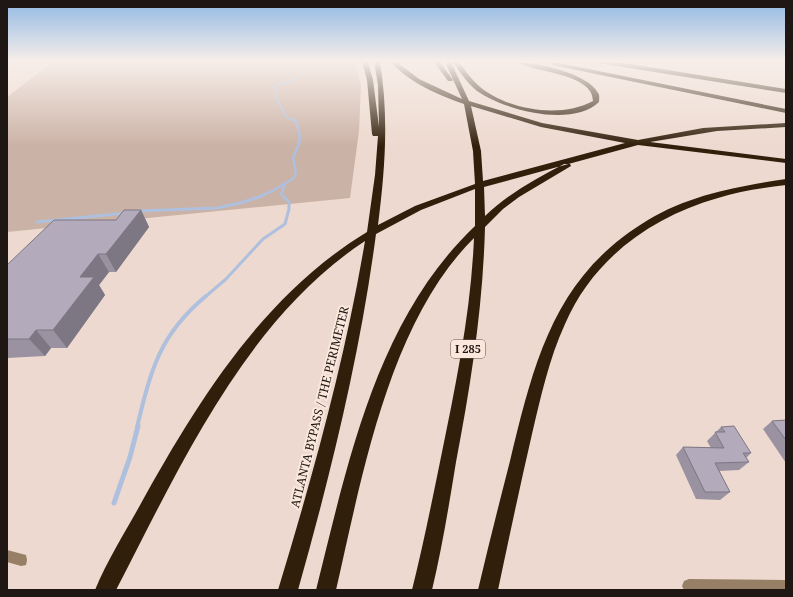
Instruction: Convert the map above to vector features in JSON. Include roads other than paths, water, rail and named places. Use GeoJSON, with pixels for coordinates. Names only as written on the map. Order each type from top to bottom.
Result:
{"type":"FeatureCollection","features":[{"type":"Feature","properties":{"kind":"highway"},"geometry":{"type":"LineString","coordinates":[[371,90],[380,171]]}},
{"type":"Feature","properties":{"kind":"highway","name":"ATLANTA BYPASS / THE PERIMETER"},"geometry":{"type":"LineString","coordinates":[[288,590],[350,357],[368,260],[380,171],[381,90]]}},
{"type":"Feature","properties":{"kind":"highway"},"geometry":{"type":"LineString","coordinates":[[436,90],[492,111],[538,124],[605,137],[786,161]]}},
{"type":"Feature","properties":{"kind":"highway"},"geometry":{"type":"LineString","coordinates":[[456,90],[467,106]]}},
{"type":"Feature","properties":{"kind":"highway","name":"I 285"},"geometry":{"type":"LineString","coordinates":[[422,590],[462,387],[476,290],[479,244],[480,187],[476,142],[462,90]]}},
{"type":"Feature","properties":{"kind":"highway"},"geometry":{"type":"LineString","coordinates":[[480,90],[494,98],[512,105],[533,110],[560,111],[583,108],[596,102],[596,92],[593,90]]}},
{"type":"Feature","properties":{"kind":"highway"},"geometry":{"type":"LineString","coordinates":[[682,90],[786,111]]}},
{"type":"Feature","properties":{"kind":"highway"},"geometry":{"type":"LineString","coordinates":[[105,590],[194,428],[232,369],[256,338],[284,306],[323,268],[369,235],[413,210],[455,193],[607,150],[661,137],[694,132],[743,127],[786,125]]}},
{"type":"Feature","properties":{"kind":"highway"},"geometry":{"type":"LineString","coordinates":[[326,590],[360,449],[377,398],[395,352],[426,291],[447,260],[484,220],[508,201],[537,182],[570,164],[607,150]]}},
{"type":"Feature","properties":{"kind":"highway"},"geometry":{"type":"LineString","coordinates":[[488,590],[527,422],[544,361],[558,322],[576,291],[606,255],[627,237],[654,219],[683,206],[719,194],[753,186],[786,182]]}},
{"type":"Feature","properties":{"kind":"street"},"geometry":{"type":"LineString","coordinates":[[7,556],[21,560]]}},
{"type":"Feature","properties":{"kind":"street"},"geometry":{"type":"LineString","coordinates":[[689,586],[786,587]]}},
{"type":"Feature","properties":{"kind":"waterway"},"geometry":{"type":"LineString","coordinates":[[275,90],[277,91],[276,97],[286,117],[295,121]]}},
{"type":"Feature","properties":{"kind":"waterway"},"geometry":{"type":"LineString","coordinates":[[259,197],[294,178],[296,171],[293,159],[300,140],[299,131],[295,120]]}},
{"type":"Feature","properties":{"kind":"waterway"},"geometry":{"type":"LineString","coordinates":[[205,297],[226,279],[263,239],[285,224],[289,209],[289,202],[281,194],[285,185]]}},
{"type":"Feature","properties":{"kind":"waterway"},"geometry":{"type":"LineString","coordinates":[[138,211],[217,208],[259,197]]}},
{"type":"Feature","properties":{"kind":"waterway"},"geometry":{"type":"LineString","coordinates":[[37,222],[126,213]]}},
{"type":"Feature","properties":{"kind":"waterway"},"geometry":{"type":"LineString","coordinates":[[137,427],[147,388],[159,355],[177,325],[190,310],[206,296]]}},
{"type":"Feature","properties":{"kind":"waterway"},"geometry":{"type":"LineString","coordinates":[[114,503],[130,457],[138,426]]}}]}
